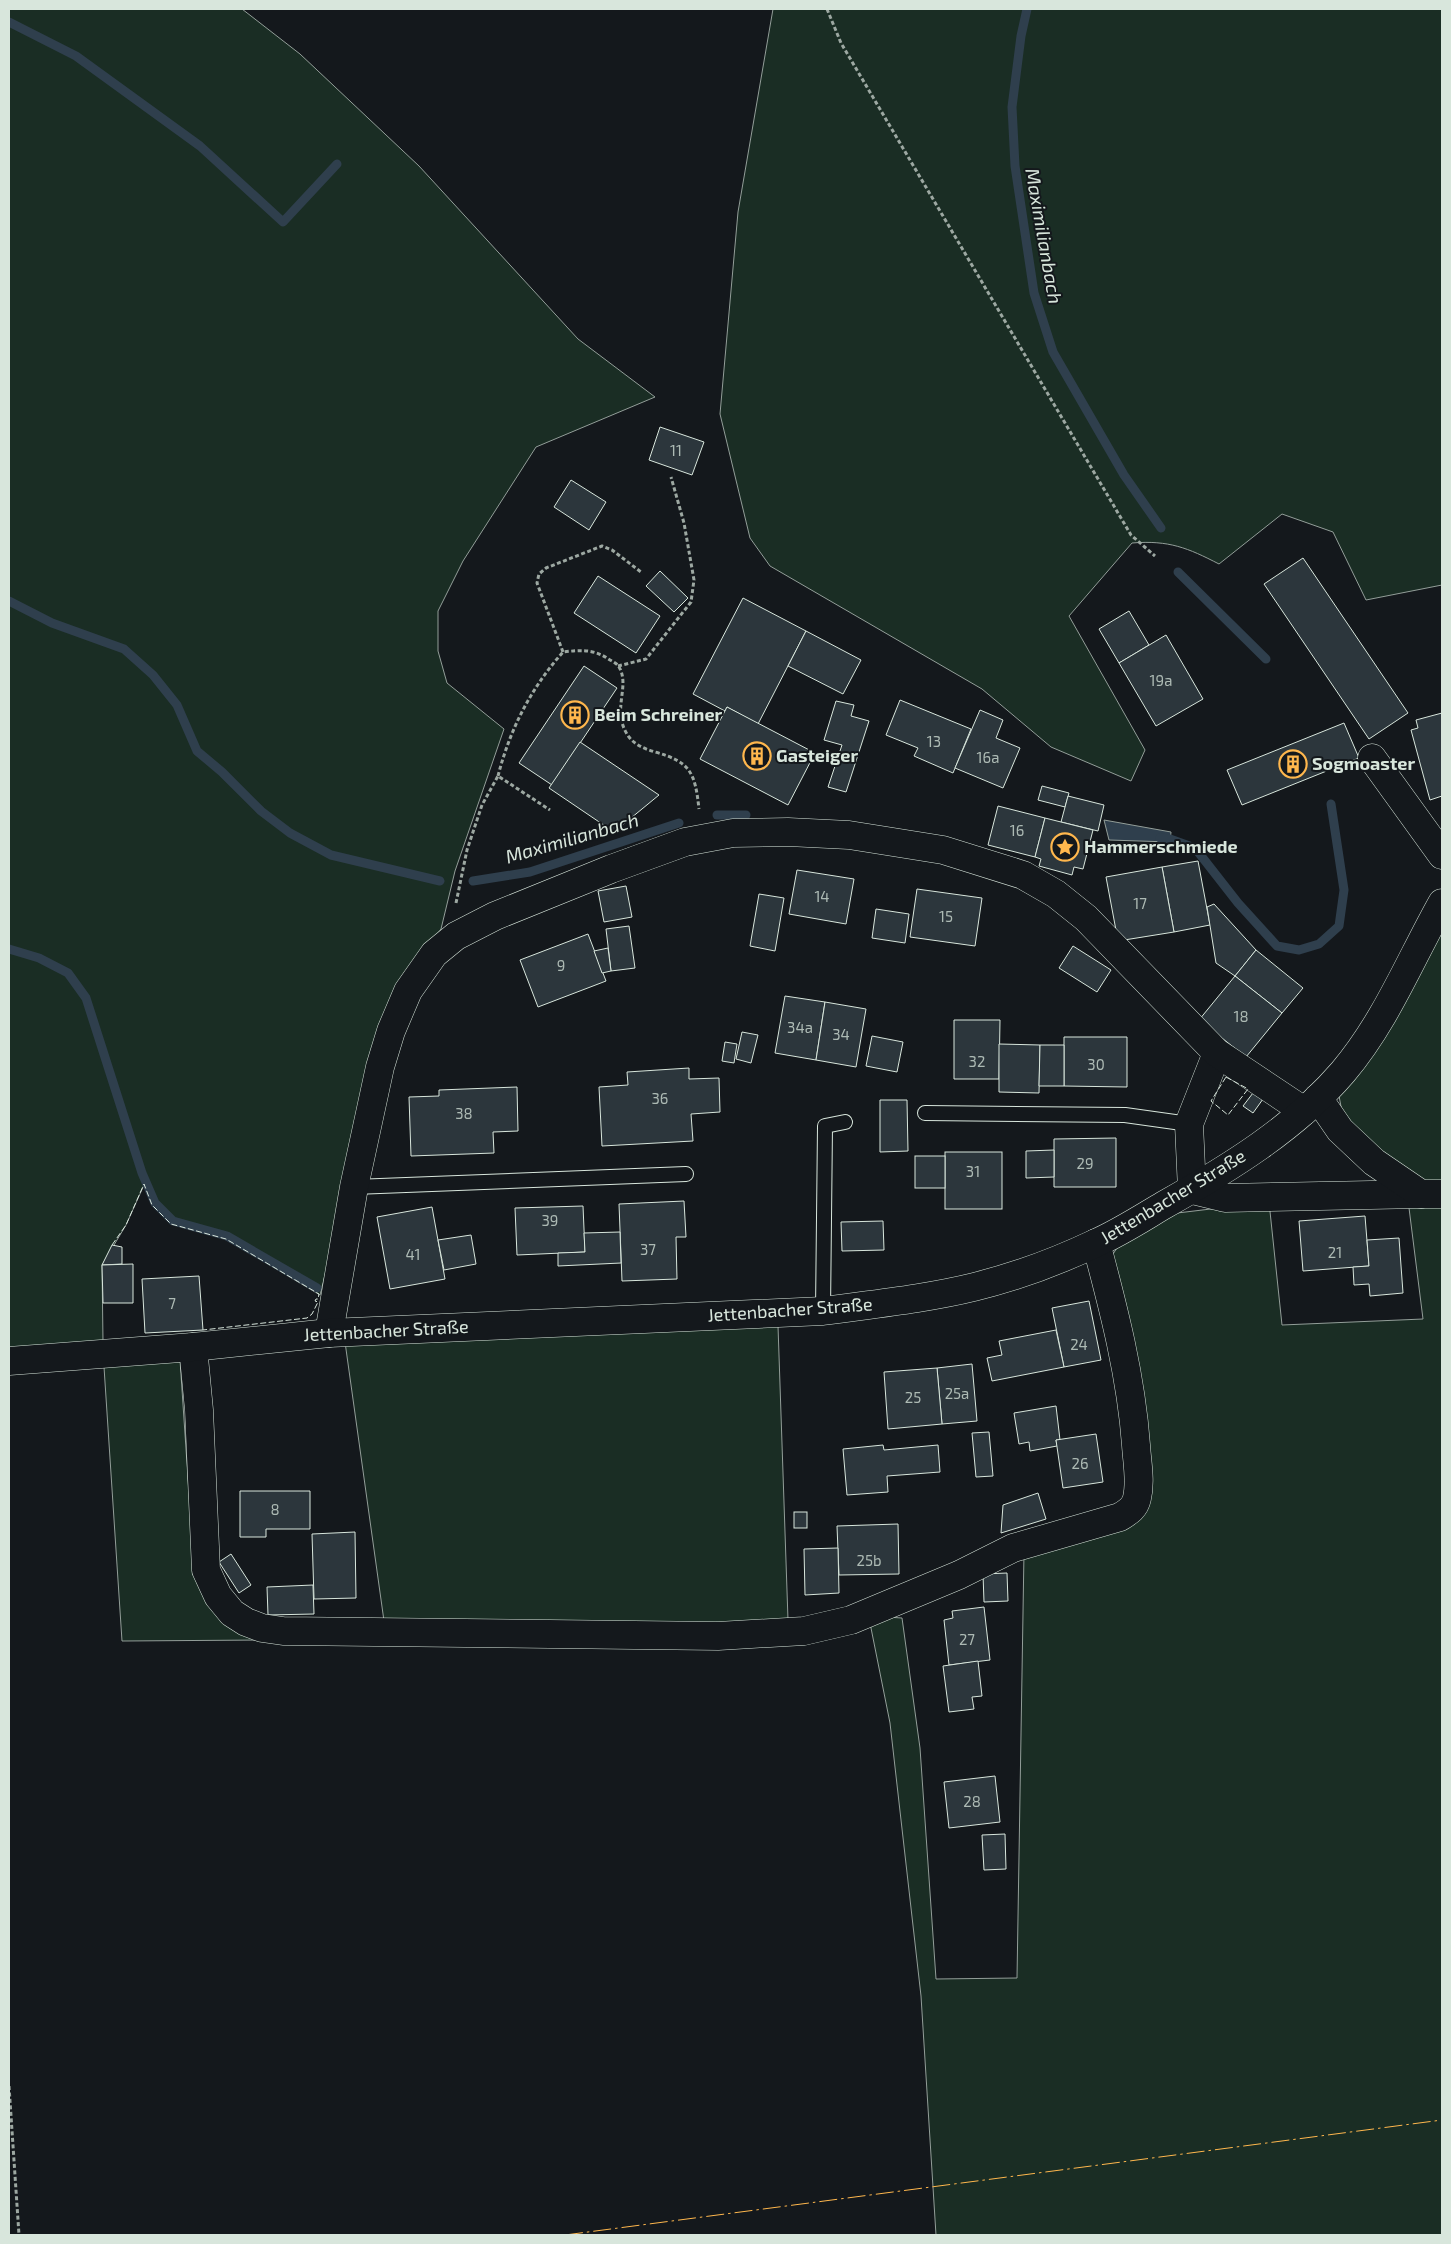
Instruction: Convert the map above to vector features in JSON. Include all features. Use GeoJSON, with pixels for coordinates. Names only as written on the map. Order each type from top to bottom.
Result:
{"type":"FeatureCollection","features":[{"type":"Feature","properties":{"kind":"street"},"geometry":{"type":"LineString","coordinates":[[1372,758],[1442,855]]}},
{"type":"Feature","properties":{"kind":"street"},"geometry":{"type":"LineString","coordinates":[[329,1333],[354,1187],[380,1067],[391,1031],[408,991],[434,954],[456,936],[495,916],[611,869],[685,842],[733,833],[788,832],[849,835],[943,850],[1023,875],[1056,894],[1086,918],[1217,1053],[1311,1104],[1374,1162],[1432,1194]]}},
{"type":"Feature","properties":{"kind":"street","name":"Jettenbacher Straße"},"geometry":{"type":"LineString","coordinates":[[9,1361],[193,1347],[329,1333],[823,1311],[892,1302],[974,1287],[1030,1269],[1096,1243],[1192,1190],[1248,1154],[1311,1104],[1343,1071],[1376,1028],[1442,903]]}},
{"type":"Feature","properties":{"kind":"street"},"geometry":{"type":"LineString","coordinates":[[1217,1053],[1190,1124],[1192,1190],[1225,1198],[1432,1194]]}},
{"type":"Feature","properties":{"kind":"street"},"geometry":{"type":"LineString","coordinates":[[193,1347],[199,1410],[206,1570],[218,1596],[232,1613],[246,1622],[262,1628],[283,1631],[718,1636],[804,1631],[851,1620],[959,1575],[1013,1548],[1120,1517],[1134,1507],[1137,1498],[1138,1481],[1129,1381],[1114,1311],[1096,1243]]}},
{"type":"Feature","properties":{"kind":"lane"},"geometry":{"type":"LineString","coordinates":[[925,1113],[1125,1115],[1190,1124]]}},
{"type":"Feature","properties":{"kind":"lane"},"geometry":{"type":"LineString","coordinates":[[823,1311],[825,1126],[846,1122]]}},
{"type":"Feature","properties":{"kind":"lane"},"geometry":{"type":"LineString","coordinates":[[354,1187],[686,1174]]}},
{"type":"Feature","properties":{"kind":"path"},"geometry":{"type":"LineString","coordinates":[[827,9],[841,42],[1131,536],[1155,556]]}},
{"type":"Feature","properties":{"kind":"path"},"geometry":{"type":"LineString","coordinates":[[618,666],[646,659],[691,602],[694,580],[684,523],[671,477]]}},
{"type":"Feature","properties":{"kind":"path"},"geometry":{"type":"LineString","coordinates":[[563,652],[537,583],[539,574],[546,568],[602,546],[612,550],[641,572]]}},
{"type":"Feature","properties":{"kind":"path"},"geometry":{"type":"LineString","coordinates":[[456,936],[456,898],[467,850],[482,804],[498,776],[506,744],[528,699],[546,672],[563,652],[578,650],[596,651],[618,666],[623,685],[620,709],[622,726],[631,739],[645,749],[686,765],[692,774],[698,799],[702,838]]}},
{"type":"Feature","properties":{"kind":"path"},"geometry":{"type":"LineString","coordinates":[[498,776],[550,810]]}},
{"type":"Feature","properties":{"kind":"path"},"geometry":{"type":"LineString","coordinates":[[9,2086],[19,2235]]}},
{"type":"Feature","properties":{"kind":"green space"},"geometry":{"type":"Polygon","coordinates":[[[9,9],[242,9],[300,54],[419,166],[578,339],[655,397],[536,447],[463,561],[438,611],[438,651],[447,683],[504,729],[455,871],[441,929],[424,952],[335,1235],[320,1295],[226,1239],[171,1224],[152,1205],[144,1185],[126,1225],[102,1265],[103,1342],[9,1349],[9,9]]]}},
{"type":"Feature","properties":{"kind":"green space"},"geometry":{"type":"Polygon","coordinates":[[[773,9],[1442,9],[1442,585],[1366,600],[1333,532],[1282,514],[1219,564],[1178,546],[1145,542],[1132,543],[1069,616],[1145,750],[1131,781],[1051,747],[982,689],[770,566],[750,538],[720,414],[738,212],[773,9]]]}},
{"type":"Feature","properties":{"kind":"green space"},"geometry":{"type":"Polygon","coordinates":[[[1442,922],[1442,1189],[1423,1187],[1344,1122],[1339,1096],[1361,1068],[1442,922]]]}},
{"type":"Feature","properties":{"kind":"green space"},"geometry":{"type":"Polygon","coordinates":[[[1408,1200],[1442,1200],[1442,2235],[936,2235],[921,1996],[890,1723],[870,1623],[886,1617],[902,1618],[920,1748],[936,1979],[1017,1978],[1024,1552],[1134,1519],[1111,1257],[1119,1245],[1169,1214],[1269,1202],[1282,1325],[1423,1319],[1408,1200]]]}},
{"type":"Feature","properties":{"kind":"green space"},"geometry":{"type":"Polygon","coordinates":[[[778,1326],[788,1620],[737,1626],[384,1621],[345,1342],[778,1326]]]}},
{"type":"Feature","properties":{"kind":"green space"},"geometry":{"type":"Polygon","coordinates":[[[180,1360],[194,1567],[265,1640],[122,1641],[104,1367],[180,1360]]]}},
{"type":"Feature","properties":{"kind":"water"},"geometry":{"type":"Polygon","coordinates":[[[1104,820],[1171,832],[1170,842],[1109,840],[1104,820]]]}},
{"type":"Feature","properties":{"kind":"building"},"geometry":{"type":"Polygon","coordinates":[[[660,427],[704,442],[692,475],[649,460],[660,427]]]}},
{"type":"Feature","properties":{"kind":"building"},"geometry":{"type":"Polygon","coordinates":[[[571,480],[606,502],[589,530],[554,507],[571,480]]]}},
{"type":"Feature","properties":{"kind":"building"},"geometry":{"type":"Polygon","coordinates":[[[1303,558],[1408,713],[1369,739],[1264,584],[1303,558]]]}},
{"type":"Feature","properties":{"kind":"building"},"geometry":{"type":"Polygon","coordinates":[[[660,571],[688,598],[674,612],[646,586],[660,571]]]}},
{"type":"Feature","properties":{"kind":"building"},"geometry":{"type":"Polygon","coordinates":[[[598,576],[660,616],[636,653],[574,613],[598,576]]]}},
{"type":"Feature","properties":{"kind":"building"},"geometry":{"type":"Polygon","coordinates":[[[743,598],[806,631],[758,724],[727,707],[725,711],[693,694],[743,598]]]}},
{"type":"Feature","properties":{"kind":"building"},"geometry":{"type":"Polygon","coordinates":[[[1129,611],[1149,645],[1119,663],[1099,629],[1129,611]]]}},
{"type":"Feature","properties":{"kind":"building"},"geometry":{"type":"Polygon","coordinates":[[[806,631],[861,660],[843,694],[788,666],[806,631]]]}},
{"type":"Feature","properties":{"kind":"building"},"geometry":{"type":"Polygon","coordinates":[[[1166,635],[1203,699],[1156,726],[1119,663],[1166,635]]]}},
{"type":"Feature","properties":{"kind":"building","name":"Beim Schreiner"},"geometry":{"type":"Polygon","coordinates":[[[584,666],[617,688],[552,785],[519,763],[584,666]]]}},
{"type":"Feature","properties":{"kind":"building"},"geometry":{"type":"Polygon","coordinates":[[[900,700],[971,729],[953,773],[914,756],[918,748],[886,735],[900,700]]]}},
{"type":"Feature","properties":{"kind":"building"},"geometry":{"type":"Polygon","coordinates":[[[836,701],[854,705],[851,716],[869,721],[846,792],[828,787],[842,745],[824,740],[836,701]]]}},
{"type":"Feature","properties":{"kind":"building","name":"Gasteiger"},"geometry":{"type":"Polygon","coordinates":[[[727,707],[815,753],[788,805],[700,759],[727,707]]]}},
{"type":"Feature","properties":{"kind":"building"},"geometry":{"type":"Polygon","coordinates":[[[980,710],[1003,720],[996,738],[1020,748],[1003,788],[955,768],[980,710]]]}},
{"type":"Feature","properties":{"kind":"building"},"geometry":{"type":"Polygon","coordinates":[[[1442,713],[1442,796],[1430,800],[1411,730],[1418,728],[1416,720],[1442,713]]]}},
{"type":"Feature","properties":{"kind":"building","name":"Sogmoaster"},"geometry":{"type":"Polygon","coordinates":[[[1344,723],[1359,758],[1242,805],[1227,770],[1344,723]]]}},
{"type":"Feature","properties":{"kind":"building"},"geometry":{"type":"Polygon","coordinates":[[[580,742],[659,795],[614,832],[549,788],[580,742]]]}},
{"type":"Feature","properties":{"kind":"building"},"geometry":{"type":"Polygon","coordinates":[[[1042,786],[1069,793],[1065,807],[1038,800],[1042,786]]]}},
{"type":"Feature","properties":{"kind":"building"},"geometry":{"type":"Polygon","coordinates":[[[1068,796],[1104,805],[1098,831],[1061,822],[1068,796]]]}},
{"type":"Feature","properties":{"kind":"building"},"geometry":{"type":"Polygon","coordinates":[[[998,806],[1045,818],[1035,857],[988,845],[998,806]]]}},
{"type":"Feature","properties":{"kind":"building"},"geometry":{"type":"Polygon","coordinates":[[[1045,818],[1093,830],[1083,869],[1074,867],[1072,875],[1039,866],[1041,859],[1035,857],[1045,818]]]}},
{"type":"Feature","properties":{"kind":"building"},"geometry":{"type":"Polygon","coordinates":[[[1198,861],[1210,925],[1174,932],[1162,867],[1198,861]]]}},
{"type":"Feature","properties":{"kind":"building"},"geometry":{"type":"Polygon","coordinates":[[[1162,867],[1174,932],[1118,941],[1106,877],[1162,867]]]}},
{"type":"Feature","properties":{"kind":"building"},"geometry":{"type":"Polygon","coordinates":[[[797,870],[854,879],[846,924],[789,914],[797,870]]]}},
{"type":"Feature","properties":{"kind":"building"},"geometry":{"type":"Polygon","coordinates":[[[626,886],[632,917],[604,922],[598,891],[626,886]]]}},
{"type":"Feature","properties":{"kind":"building"},"geometry":{"type":"Polygon","coordinates":[[[917,889],[982,898],[975,946],[910,937],[917,889]]]}},
{"type":"Feature","properties":{"kind":"building"},"geometry":{"type":"Polygon","coordinates":[[[759,894],[784,898],[775,951],[750,946],[759,894]]]}},
{"type":"Feature","properties":{"kind":"building"},"geometry":{"type":"Polygon","coordinates":[[[1214,904],[1256,950],[1235,976],[1216,963],[1207,907],[1214,904]]]}},
{"type":"Feature","properties":{"kind":"building"},"geometry":{"type":"Polygon","coordinates":[[[876,909],[909,914],[905,943],[872,938],[876,909]]]}},
{"type":"Feature","properties":{"kind":"building"},"geometry":{"type":"Polygon","coordinates":[[[629,926],[635,968],[611,971],[606,929],[629,926]]]}},
{"type":"Feature","properties":{"kind":"building"},"geometry":{"type":"Polygon","coordinates":[[[588,934],[606,981],[538,1007],[520,960],[588,934]]]}},
{"type":"Feature","properties":{"kind":"building"},"geometry":{"type":"Polygon","coordinates":[[[1073,946],[1111,970],[1097,992],[1059,968],[1073,946]]]}},
{"type":"Feature","properties":{"kind":"building"},"geometry":{"type":"Polygon","coordinates":[[[608,948],[611,971],[602,973],[594,951],[608,948]]]}},
{"type":"Feature","properties":{"kind":"building"},"geometry":{"type":"Polygon","coordinates":[[[1256,950],[1303,988],[1282,1013],[1235,976],[1256,950]]]}},
{"type":"Feature","properties":{"kind":"building"},"geometry":{"type":"Polygon","coordinates":[[[1235,976],[1282,1013],[1246,1057],[1199,1020],[1235,976]]]}},
{"type":"Feature","properties":{"kind":"building"},"geometry":{"type":"Polygon","coordinates":[[[785,996],[825,1002],[816,1060],[775,1053],[785,996]]]}},
{"type":"Feature","properties":{"kind":"building"},"geometry":{"type":"Polygon","coordinates":[[[825,1002],[866,1009],[856,1067],[816,1060],[825,1002]]]}},
{"type":"Feature","properties":{"kind":"building"},"geometry":{"type":"Polygon","coordinates":[[[954,1020],[1000,1020],[999,1079],[954,1079],[954,1020]]]}},
{"type":"Feature","properties":{"kind":"building"},"geometry":{"type":"Polygon","coordinates":[[[742,1032],[758,1035],[751,1063],[736,1059],[742,1032]]]}},
{"type":"Feature","properties":{"kind":"building"},"geometry":{"type":"Polygon","coordinates":[[[872,1036],[903,1042],[897,1072],[866,1066],[872,1036]]]}},
{"type":"Feature","properties":{"kind":"building"},"geometry":{"type":"Polygon","coordinates":[[[1064,1037],[1127,1037],[1127,1087],[1064,1086],[1064,1037]]]}},
{"type":"Feature","properties":{"kind":"building"},"geometry":{"type":"Polygon","coordinates":[[[725,1042],[737,1044],[734,1063],[722,1061],[725,1042]]]}},
{"type":"Feature","properties":{"kind":"building"},"geometry":{"type":"Polygon","coordinates":[[[999,1044],[1040,1045],[1039,1093],[999,1092],[999,1044]]]}},
{"type":"Feature","properties":{"kind":"building"},"geometry":{"type":"Polygon","coordinates":[[[1040,1045],[1064,1045],[1064,1086],[1039,1086],[1040,1045]]]}},
{"type":"Feature","properties":{"kind":"building"},"geometry":{"type":"Polygon","coordinates":[[[689,1068],[689,1079],[719,1078],[720,1112],[691,1114],[693,1141],[602,1146],[599,1087],[628,1085],[627,1072],[689,1068]]]}},
{"type":"Feature","properties":{"kind":"building"},"geometry":{"type":"Polygon","coordinates":[[[517,1087],[518,1131],[493,1132],[494,1153],[411,1156],[409,1097],[439,1096],[439,1090],[517,1087]]]}},
{"type":"Feature","properties":{"kind":"building"},"geometry":{"type":"Polygon","coordinates":[[[1253,1093],[1263,1099],[1253,1113],[1243,1106],[1253,1093]]]}},
{"type":"Feature","properties":{"kind":"building"},"geometry":{"type":"Polygon","coordinates":[[[880,1100],[907,1100],[908,1151],[880,1152],[880,1100]]]}},
{"type":"Feature","properties":{"kind":"building"},"geometry":{"type":"Polygon","coordinates":[[[1116,1138],[1116,1187],[1054,1187],[1054,1139],[1116,1138]]]}},
{"type":"Feature","properties":{"kind":"building"},"geometry":{"type":"Polygon","coordinates":[[[1054,1150],[1054,1177],[1026,1178],[1026,1151],[1054,1150]]]}},
{"type":"Feature","properties":{"kind":"building"},"geometry":{"type":"Polygon","coordinates":[[[945,1152],[1002,1152],[1002,1209],[945,1209],[945,1152]]]}},
{"type":"Feature","properties":{"kind":"building"},"geometry":{"type":"Polygon","coordinates":[[[915,1156],[945,1156],[945,1188],[915,1188],[915,1156]]]}},
{"type":"Feature","properties":{"kind":"building"},"geometry":{"type":"Polygon","coordinates":[[[684,1201],[686,1237],[676,1237],[677,1279],[622,1281],[619,1204],[684,1201]]]}},
{"type":"Feature","properties":{"kind":"building"},"geometry":{"type":"Polygon","coordinates":[[[583,1206],[585,1252],[517,1255],[515,1208],[583,1206]]]}},
{"type":"Feature","properties":{"kind":"building"},"geometry":{"type":"Polygon","coordinates":[[[432,1207],[445,1279],[390,1289],[377,1217],[432,1207]]]}},
{"type":"Feature","properties":{"kind":"building"},"geometry":{"type":"Polygon","coordinates":[[[1365,1216],[1369,1266],[1303,1271],[1299,1221],[1365,1216]]]}},
{"type":"Feature","properties":{"kind":"building"},"geometry":{"type":"Polygon","coordinates":[[[883,1221],[884,1250],[842,1251],[841,1222],[883,1221]]]}},
{"type":"Feature","properties":{"kind":"building"},"geometry":{"type":"Polygon","coordinates":[[[620,1232],[621,1263],[558,1266],[558,1253],[585,1252],[584,1233],[620,1232]]]}},
{"type":"Feature","properties":{"kind":"building"},"geometry":{"type":"Polygon","coordinates":[[[471,1235],[476,1264],[444,1270],[438,1240],[471,1235]]]}},
{"type":"Feature","properties":{"kind":"building"},"geometry":{"type":"Polygon","coordinates":[[[1399,1238],[1403,1293],[1370,1296],[1369,1284],[1354,1285],[1353,1267],[1369,1266],[1367,1240],[1399,1238]]]}},
{"type":"Feature","properties":{"kind":"building"},"geometry":{"type":"Polygon","coordinates":[[[112,1245],[122,1247],[122,1264],[102,1265],[112,1245]]]}},
{"type":"Feature","properties":{"kind":"building"},"geometry":{"type":"Polygon","coordinates":[[[133,1264],[133,1303],[103,1303],[102,1265],[133,1264]]]}},
{"type":"Feature","properties":{"kind":"building"},"geometry":{"type":"Polygon","coordinates":[[[199,1276],[203,1330],[145,1333],[142,1279],[199,1276]]]}},
{"type":"Feature","properties":{"kind":"building"},"geometry":{"type":"Polygon","coordinates":[[[1089,1301],[1101,1360],[1064,1367],[1052,1308],[1089,1301]]]}},
{"type":"Feature","properties":{"kind":"building"},"geometry":{"type":"Polygon","coordinates":[[[1056,1330],[1064,1367],[992,1381],[987,1358],[1002,1355],[999,1341],[1056,1330]]]}},
{"type":"Feature","properties":{"kind":"building"},"geometry":{"type":"Polygon","coordinates":[[[972,1364],[977,1421],[942,1424],[937,1368],[972,1364]]]}},
{"type":"Feature","properties":{"kind":"building"},"geometry":{"type":"Polygon","coordinates":[[[937,1368],[942,1424],[888,1429],[884,1372],[937,1368]]]}},
{"type":"Feature","properties":{"kind":"building"},"geometry":{"type":"Polygon","coordinates":[[[1056,1406],[1060,1440],[1056,1440],[1057,1446],[1030,1451],[1029,1442],[1019,1444],[1014,1413],[1056,1406]]]}},
{"type":"Feature","properties":{"kind":"building"},"geometry":{"type":"Polygon","coordinates":[[[989,1432],[993,1476],[976,1477],[972,1433],[989,1432]]]}},
{"type":"Feature","properties":{"kind":"building"},"geometry":{"type":"Polygon","coordinates":[[[1096,1434],[1103,1482],[1063,1488],[1056,1440],[1096,1434]]]}},
{"type":"Feature","properties":{"kind":"building"},"geometry":{"type":"Polygon","coordinates":[[[883,1445],[884,1450],[938,1445],[940,1472],[887,1476],[888,1492],[847,1495],[843,1449],[883,1445]]]}},
{"type":"Feature","properties":{"kind":"building"},"geometry":{"type":"Polygon","coordinates":[[[240,1491],[310,1491],[310,1529],[266,1529],[266,1537],[240,1537],[240,1491]]]}},
{"type":"Feature","properties":{"kind":"building"},"geometry":{"type":"Polygon","coordinates":[[[1038,1493],[1046,1519],[1001,1533],[1003,1505],[1038,1493]]]}},
{"type":"Feature","properties":{"kind":"building"},"geometry":{"type":"Polygon","coordinates":[[[794,1512],[807,1512],[807,1528],[794,1528],[794,1512]]]}},
{"type":"Feature","properties":{"kind":"building"},"geometry":{"type":"Polygon","coordinates":[[[898,1524],[899,1574],[839,1575],[837,1526],[898,1524]]]}},
{"type":"Feature","properties":{"kind":"building"},"geometry":{"type":"Polygon","coordinates":[[[355,1532],[356,1598],[314,1599],[312,1534],[355,1532]]]}},
{"type":"Feature","properties":{"kind":"building"},"geometry":{"type":"Polygon","coordinates":[[[838,1548],[839,1593],[805,1595],[804,1549],[838,1548]]]}},
{"type":"Feature","properties":{"kind":"building"},"geometry":{"type":"Polygon","coordinates":[[[231,1554],[251,1585],[239,1593],[219,1562],[231,1554]]]}},
{"type":"Feature","properties":{"kind":"building"},"geometry":{"type":"Polygon","coordinates":[[[1007,1573],[1008,1601],[984,1602],[983,1574],[1007,1573]]]}},
{"type":"Feature","properties":{"kind":"building"},"geometry":{"type":"Polygon","coordinates":[[[313,1585],[314,1614],[268,1615],[267,1587],[313,1585]]]}},
{"type":"Feature","properties":{"kind":"building"},"geometry":{"type":"Polygon","coordinates":[[[984,1607],[990,1660],[949,1665],[944,1620],[953,1618],[952,1611],[984,1607]]]}},
{"type":"Feature","properties":{"kind":"building"},"geometry":{"type":"Polygon","coordinates":[[[978,1661],[982,1696],[972,1697],[974,1709],[949,1712],[943,1666],[978,1661]]]}},
{"type":"Feature","properties":{"kind":"building"},"geometry":{"type":"Polygon","coordinates":[[[995,1776],[1000,1822],[949,1828],[944,1782],[995,1776]]]}},
{"type":"Feature","properties":{"kind":"building"},"geometry":{"type":"Polygon","coordinates":[[[1005,1834],[1006,1869],[984,1870],[982,1835],[1005,1834]]]}},
{"type":"Feature","properties":{"kind":"waterway","name":"Maximilianbach"},"geometry":{"type":"LineString","coordinates":[[1027,9],[1021,36],[1012,107],[1015,166],[1034,293],[1053,352],[1124,475],[1161,528]]}},
{"type":"Feature","properties":{"kind":"waterway"},"geometry":{"type":"LineString","coordinates":[[9,22],[76,56],[200,146],[283,222],[337,164]]}},
{"type":"Feature","properties":{"kind":"waterway","name":"Maximilianbach"},"geometry":{"type":"LineString","coordinates":[[1178,572],[1266,659]]}},
{"type":"Feature","properties":{"kind":"waterway"},"geometry":{"type":"LineString","coordinates":[[9,601],[52,623],[124,649],[153,675],[177,705],[197,751],[222,772],[261,811],[290,833],[331,855],[440,881]]}},
{"type":"Feature","properties":{"kind":"waterway","name":"Maximilianbach"},"geometry":{"type":"LineString","coordinates":[[1160,838],[1170,839],[1195,848],[1238,903],[1277,946],[1299,950],[1319,944],[1339,926],[1344,890],[1331,804]]}},
{"type":"Feature","properties":{"kind":"waterway","name":"Maximilianbach"},"geometry":{"type":"LineString","coordinates":[[717,815],[746,815]]}},
{"type":"Feature","properties":{"kind":"waterway","name":"Maximilianbach"},"geometry":{"type":"LineString","coordinates":[[473,881],[530,872],[679,823]]}},
{"type":"Feature","properties":{"kind":"waterway"},"geometry":{"type":"LineString","coordinates":[[9,949],[39,958],[68,973],[86,998],[142,1173],[155,1203],[173,1221],[227,1236],[317,1288]]}},
{"type":"Feature","properties":{"kind":"fence"},"geometry":{"type":"LineString","coordinates":[[1226,1077],[1248,1089],[1228,1115],[1211,1101],[1226,1077]]}},
{"type":"Feature","properties":{"kind":"fence"},"geometry":{"type":"LineString","coordinates":[[112,1245],[126,1225],[144,1184],[152,1205],[171,1224],[226,1239],[319,1294],[318,1299],[315,1301],[318,1302],[312,1314],[307,1318],[203,1330]]}},
{"type":"Feature","properties":{"kind":"power"},"geometry":{"type":"LineString","coordinates":[[565,2235],[1442,2120]]}},
{"type":"Feature","properties":{"kind":"place","name":"Beim Schreiner"},"geometry":{"type":"Point","coordinates":[575,715]}},
{"type":"Feature","properties":{"kind":"place","name":"Gasteiger"},"geometry":{"type":"Point","coordinates":[757,756]}},
{"type":"Feature","properties":{"kind":"place","name":"Sogmoaster"},"geometry":{"type":"Point","coordinates":[1293,764]}},
{"type":"Feature","properties":{"kind":"place","name":"Hammerschmiede"},"geometry":{"type":"Point","coordinates":[1065,847]}}]}
